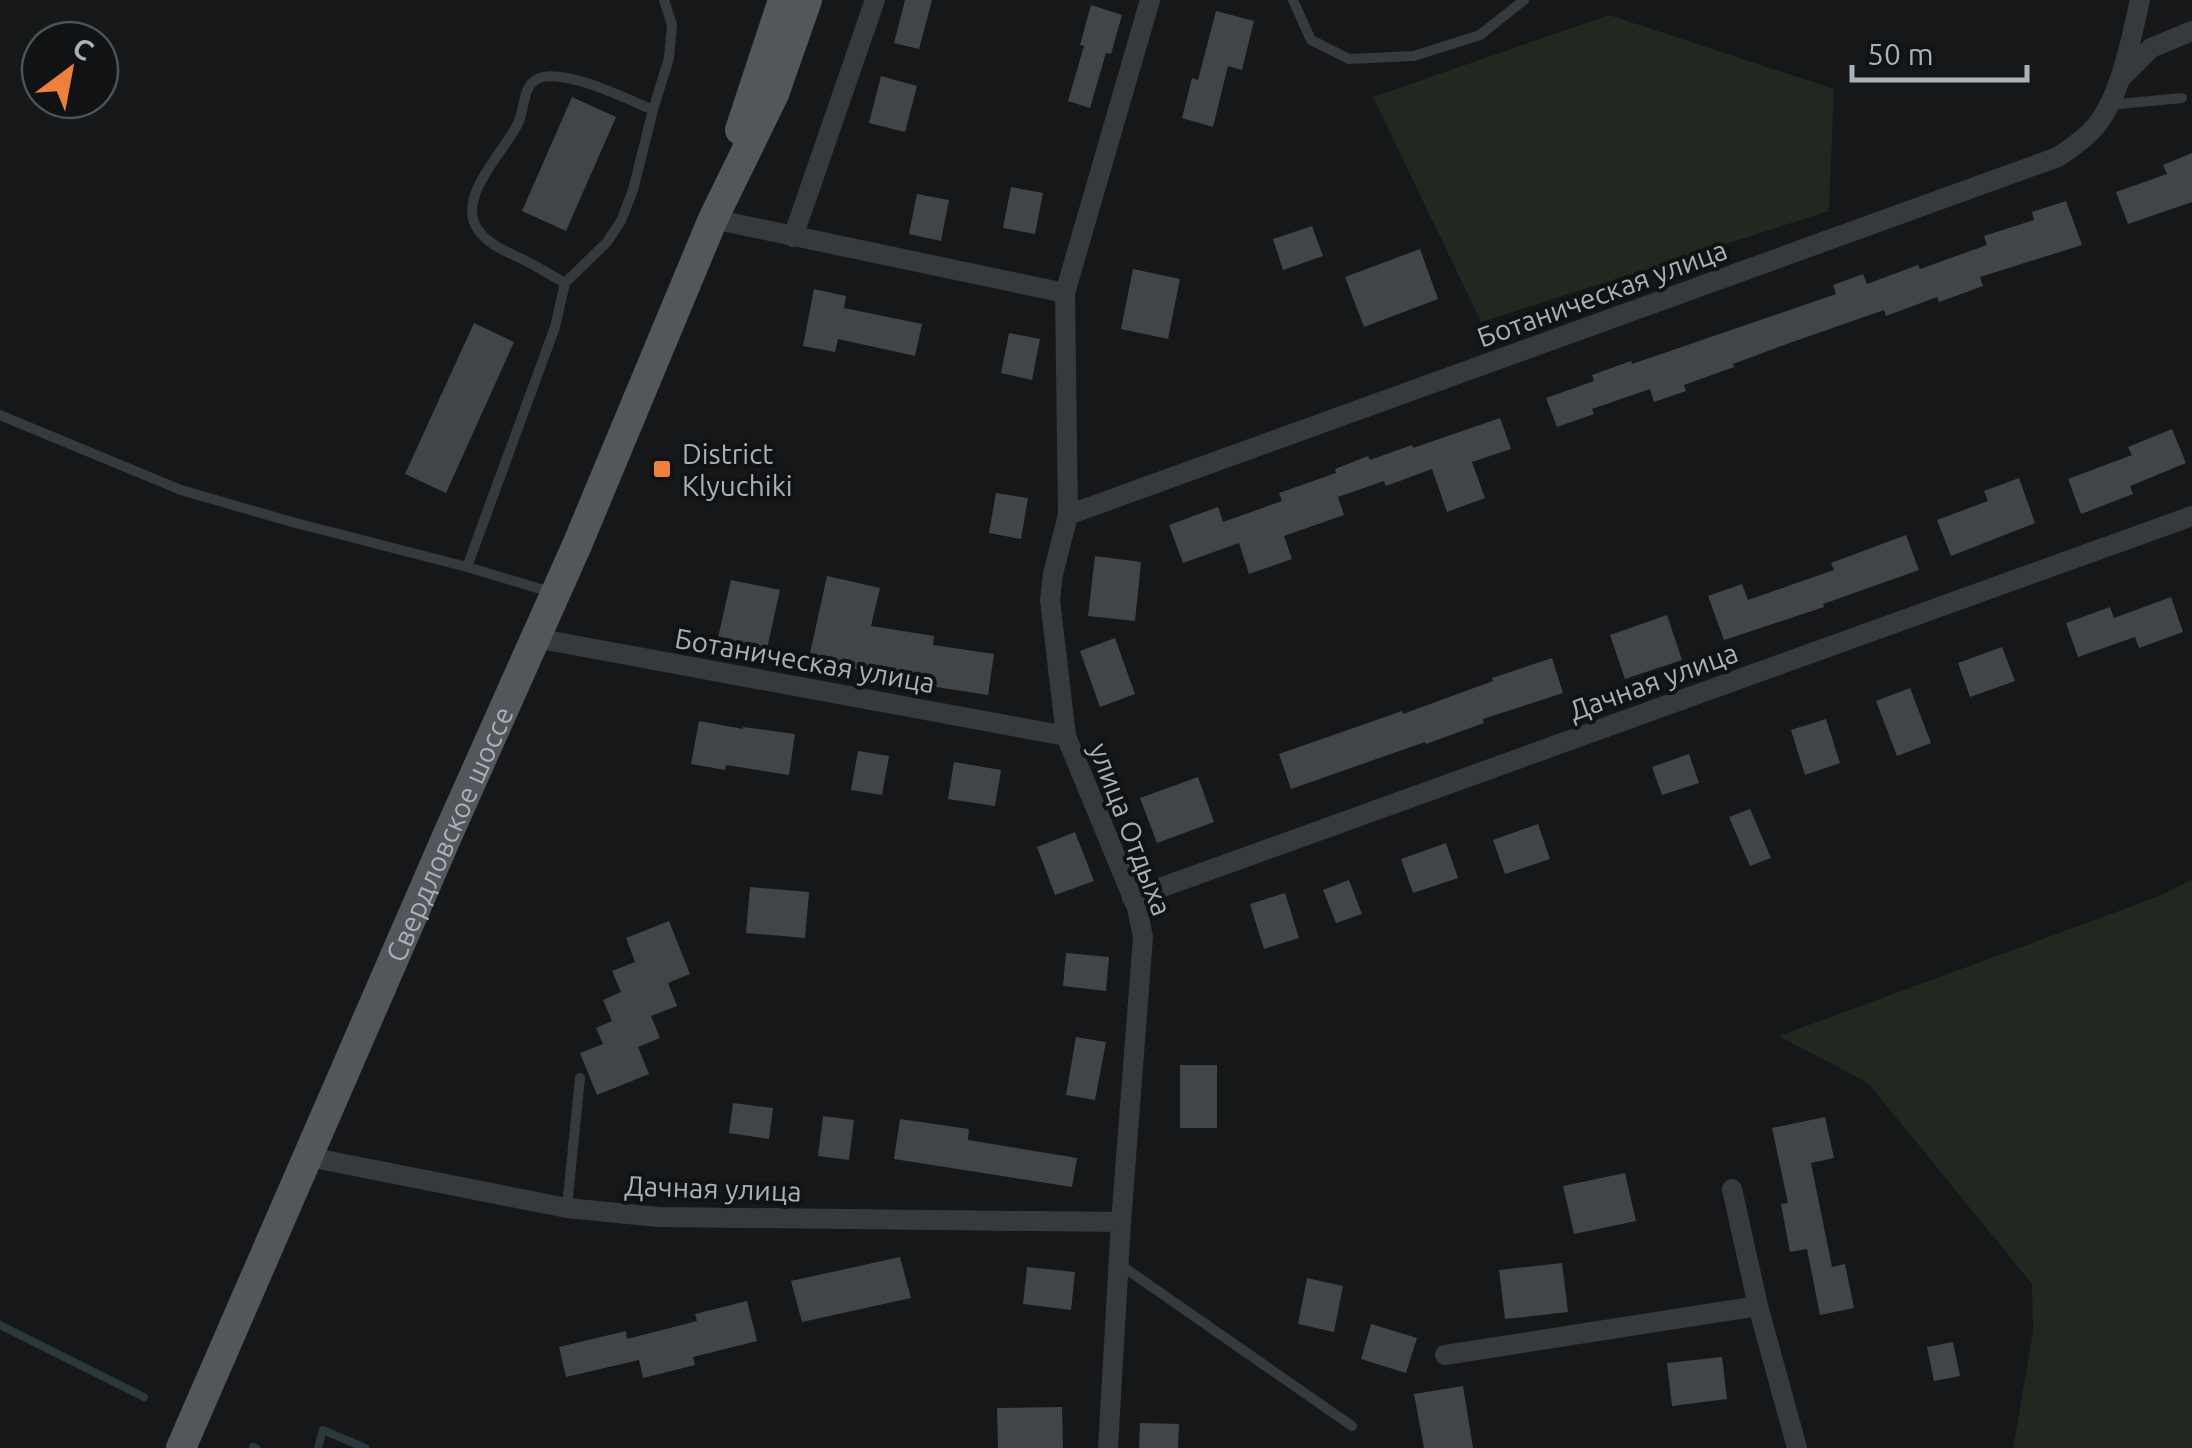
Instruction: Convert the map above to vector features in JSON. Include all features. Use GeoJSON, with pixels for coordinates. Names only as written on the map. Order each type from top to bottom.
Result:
{"type":"FeatureCollection","features":[{"type":"Feature","properties":{"kind":"main road","name":"Свердловское шоссе"},"geometry":{"type":"LineString","coordinates":[[713,219],[783,0]]}},
{"type":"Feature","properties":{"kind":"main road","name":"Свердловское шоссе"},"geometry":{"type":"LineString","coordinates":[[181,1448],[619,449],[713,219],[774,94],[807,0]]}},
{"type":"Feature","properties":{"kind":"street"},"geometry":{"type":"LineString","coordinates":[[793,237],[875,0]]}},
{"type":"Feature","properties":{"kind":"street","name":"улица Отдыха"},"geometry":{"type":"LineString","coordinates":[[1108,1448],[1143,937],[1137,908],[1066,736],[1050,600],[1068,515],[1064,292],[1150,0]]}},
{"type":"Feature","properties":{"kind":"street"},"geometry":{"type":"LineString","coordinates":[[2121,78],[2140,0]]}},
{"type":"Feature","properties":{"kind":"street"},"geometry":{"type":"LineString","coordinates":[[2121,78],[2151,48],[2192,31]]}},
{"type":"Feature","properties":{"kind":"street","name":"Ботаническая улица"},"geometry":{"type":"LineString","coordinates":[[1068,515],[2058,157],[2099,123],[2121,78]]}},
{"type":"Feature","properties":{"kind":"street"},"geometry":{"type":"LineString","coordinates":[[713,219],[1064,292]]}},
{"type":"Feature","properties":{"kind":"street","name":"Дачная улица"},"geometry":{"type":"LineString","coordinates":[[1132,898],[2192,516]]}},
{"type":"Feature","properties":{"kind":"street","name":"Ботаническая улица"},"geometry":{"type":"LineString","coordinates":[[535,638],[1066,736]]}},
{"type":"Feature","properties":{"kind":"street","name":"Дачная улица"},"geometry":{"type":"LineString","coordinates":[[309,1157],[566,1208],[658,1217],[1121,1222]]}},
{"type":"Feature","properties":{"kind":"street"},"geometry":{"type":"LineString","coordinates":[[1732,1189],[1796,1448]]}},
{"type":"Feature","properties":{"kind":"street"},"geometry":{"type":"LineString","coordinates":[[1446,1355],[1758,1306]]}},
{"type":"Feature","properties":{"kind":"lane"},"geometry":{"type":"LineString","coordinates":[[467,567],[555,327],[565,283],[607,242],[621,221],[633,190],[669,58],[672,25],[664,0]]}},
{"type":"Feature","properties":{"kind":"lane"},"geometry":{"type":"LineString","coordinates":[[1293,0],[1311,40],[1349,58],[1414,56],[1480,35],[1524,0]]}},
{"type":"Feature","properties":{"kind":"lane"},"geometry":{"type":"LineString","coordinates":[[565,283],[493,244],[474,224],[475,194],[518,122],[528,85],[538,78],[554,76],[653,110]]}},
{"type":"Feature","properties":{"kind":"lane"},"geometry":{"type":"LineString","coordinates":[[2108,106],[2182,98]]}},
{"type":"Feature","properties":{"kind":"lane"},"geometry":{"type":"LineString","coordinates":[[0,415],[181,490],[555,594]]}},
{"type":"Feature","properties":{"kind":"lane"},"geometry":{"type":"LineString","coordinates":[[566,1208],[580,1078]]}},
{"type":"Feature","properties":{"kind":"lane"},"geometry":{"type":"LineString","coordinates":[[1118,1264],[1352,1426]]}},
{"type":"Feature","properties":{"kind":"shaded area"},"geometry":{"type":"Polygon","coordinates":[[[1609,15],[1834,89],[1829,211],[1481,322],[1373,97],[1609,15]]]}},
{"type":"Feature","properties":{"kind":"shaded area"},"geometry":{"type":"Polygon","coordinates":[[[2192,880],[2192,1448],[2013,1448],[2033,1332],[2032,1284],[1868,1083],[1779,1036],[2157,897],[2192,880]]]}},
{"type":"Feature","properties":{"kind":"building"},"geometry":{"type":"Polygon","coordinates":[[[905,0],[932,0],[919,49],[894,43],[905,0]]]}},
{"type":"Feature","properties":{"kind":"building"},"geometry":{"type":"Polygon","coordinates":[[[1091,5],[1122,15],[1090,108],[1068,101],[1091,5]]]}},
{"type":"Feature","properties":{"kind":"building"},"geometry":{"type":"Polygon","coordinates":[[[1216,11],[1254,21],[1242,70],[1228,66],[1213,127],[1182,118],[1192,78],[1198,80],[1216,11]]]}},
{"type":"Feature","properties":{"kind":"building"},"geometry":{"type":"Polygon","coordinates":[[[881,76],[917,86],[905,132],[869,123],[881,76]]]}},
{"type":"Feature","properties":{"kind":"building"},"geometry":{"type":"Polygon","coordinates":[[[572,97],[616,117],[566,231],[522,211],[572,97]]]}},
{"type":"Feature","properties":{"kind":"building"},"geometry":{"type":"Polygon","coordinates":[[[2192,153],[2192,202],[2128,224],[2116,192],[2167,174],[2163,165],[2192,153]]]}},
{"type":"Feature","properties":{"kind":"building"},"geometry":{"type":"Polygon","coordinates":[[[1011,187],[1043,193],[1035,234],[1003,228],[1011,187]]]}},
{"type":"Feature","properties":{"kind":"building"},"geometry":{"type":"Polygon","coordinates":[[[917,194],[949,200],[941,241],[909,234],[917,194]]]}},
{"type":"Feature","properties":{"kind":"building"},"geometry":{"type":"Polygon","coordinates":[[[2066,201],[2082,245],[1980,277],[1983,286],[1939,302],[1937,297],[1886,316],[1884,310],[1781,346],[1684,385],[1686,391],[1654,402],[1650,389],[1592,409],[1594,414],[1557,427],[1546,398],[1594,381],[1592,375],[1836,294],[1833,285],[1863,274],[1867,284],[1987,245],[1984,236],[2034,220],[2032,212],[2066,201]]]}},
{"type":"Feature","properties":{"kind":"building"},"geometry":{"type":"Polygon","coordinates":[[[1312,226],[1323,256],[1283,270],[1273,239],[1312,226]]]}},
{"type":"Feature","properties":{"kind":"building"},"geometry":{"type":"Polygon","coordinates":[[[1420,249],[1438,299],[1364,327],[1345,277],[1420,249]]]}},
{"type":"Feature","properties":{"kind":"building"},"geometry":{"type":"Polygon","coordinates":[[[1133,269],[1180,279],[1168,339],[1121,329],[1133,269]]]}},
{"type":"Feature","properties":{"kind":"building"},"geometry":{"type":"Polygon","coordinates":[[[814,289],[846,296],[844,308],[922,324],[915,356],[838,339],[835,352],[803,346],[814,289]]]}},
{"type":"Feature","properties":{"kind":"building"},"geometry":{"type":"Polygon","coordinates":[[[474,323],[514,342],[446,493],[405,474],[474,323]]]}},
{"type":"Feature","properties":{"kind":"building"},"geometry":{"type":"Polygon","coordinates":[[[1009,333],[1040,339],[1032,380],[1001,373],[1009,333]]]}},
{"type":"Feature","properties":{"kind":"building"},"geometry":{"type":"Polygon","coordinates":[[[1500,418],[1511,449],[1472,462],[1485,498],[1447,512],[1432,469],[1386,486],[1384,481],[1338,497],[1344,515],[1284,536],[1292,559],[1249,574],[1239,543],[1183,563],[1169,525],[1218,507],[1223,522],[1282,501],[1279,493],[1336,473],[1335,469],[1368,456],[1370,460],[1412,445],[1413,448],[1500,418]]]}},
{"type":"Feature","properties":{"kind":"building"},"geometry":{"type":"Polygon","coordinates":[[[2172,429],[2186,463],[2130,486],[2133,494],[2081,514],[2068,479],[2132,455],[2128,447],[2172,429]]]}},
{"type":"Feature","properties":{"kind":"building"},"geometry":{"type":"Polygon","coordinates":[[[2019,478],[2035,523],[1951,556],[1937,520],[1988,501],[1984,491],[2019,478]]]}},
{"type":"Feature","properties":{"kind":"building"},"geometry":{"type":"Polygon","coordinates":[[[996,493],[1028,498],[1021,539],[989,533],[996,493]]]}},
{"type":"Feature","properties":{"kind":"building"},"geometry":{"type":"Polygon","coordinates":[[[1906,535],[1919,570],[1724,640],[1708,596],[1742,584],[1748,600],[1834,570],[1831,563],[1906,535]]]}},
{"type":"Feature","properties":{"kind":"building"},"geometry":{"type":"Polygon","coordinates":[[[1095,556],[1141,562],[1135,621],[1088,616],[1095,556]]]}},
{"type":"Feature","properties":{"kind":"building"},"geometry":{"type":"Polygon","coordinates":[[[827,576],[880,588],[871,626],[934,636],[933,645],[994,654],[988,695],[809,658],[827,576]]]}},
{"type":"Feature","properties":{"kind":"building"},"geometry":{"type":"Polygon","coordinates":[[[731,580],[780,590],[766,653],[717,642],[731,580]]]}},
{"type":"Feature","properties":{"kind":"building"},"geometry":{"type":"Polygon","coordinates":[[[2171,597],[2183,632],[2139,648],[2135,637],[2078,657],[2066,623],[2110,607],[2114,618],[2171,597]]]}},
{"type":"Feature","properties":{"kind":"building"},"geometry":{"type":"Polygon","coordinates":[[[1667,615],[1682,660],[1625,679],[1610,635],[1667,615]]]}},
{"type":"Feature","properties":{"kind":"building"},"geometry":{"type":"Polygon","coordinates":[[[1115,638],[1135,694],[1100,707],[1080,651],[1115,638]]]}},
{"type":"Feature","properties":{"kind":"building"},"geometry":{"type":"Polygon","coordinates":[[[2002,647],[2015,681],[1970,697],[1958,663],[2002,647]]]}},
{"type":"Feature","properties":{"kind":"building"},"geometry":{"type":"Polygon","coordinates":[[[1552,658],[1563,693],[1291,789],[1279,754],[1402,711],[1403,714],[1552,658]]]}},
{"type":"Feature","properties":{"kind":"building"},"geometry":{"type":"Polygon","coordinates":[[[1910,688],[1931,743],[1897,756],[1876,701],[1910,688]]]}},
{"type":"Feature","properties":{"kind":"building"},"geometry":{"type":"Polygon","coordinates":[[[1826,719],[1840,763],[1805,775],[1791,730],[1826,719]]]}},
{"type":"Feature","properties":{"kind":"building"},"geometry":{"type":"Polygon","coordinates":[[[699,721],[795,734],[789,775],[691,764],[699,721]]]}},
{"type":"Feature","properties":{"kind":"building"},"geometry":{"type":"Polygon","coordinates":[[[858,751],[889,756],[882,795],[851,790],[858,751]]]}},
{"type":"Feature","properties":{"kind":"building"},"geometry":{"type":"Polygon","coordinates":[[[1689,754],[1699,783],[1662,795],[1652,767],[1689,754]]]}},
{"type":"Feature","properties":{"kind":"building"},"geometry":{"type":"Polygon","coordinates":[[[954,762],[1001,770],[995,806],[948,799],[954,762]]]}},
{"type":"Feature","properties":{"kind":"building"},"geometry":{"type":"Polygon","coordinates":[[[1198,777],[1214,822],[1157,843],[1140,798],[1198,777]]]}},
{"type":"Feature","properties":{"kind":"building"},"geometry":{"type":"Polygon","coordinates":[[[1750,809],[1771,858],[1750,866],[1729,817],[1750,809]]]}},
{"type":"Feature","properties":{"kind":"building"},"geometry":{"type":"Polygon","coordinates":[[[1538,824],[1550,859],[1505,874],[1493,840],[1538,824]]]}},
{"type":"Feature","properties":{"kind":"building"},"geometry":{"type":"Polygon","coordinates":[[[1075,832],[1094,881],[1055,895],[1037,847],[1075,832]]]}},
{"type":"Feature","properties":{"kind":"building"},"geometry":{"type":"Polygon","coordinates":[[[1446,843],[1458,878],[1413,893],[1401,859],[1446,843]]]}},
{"type":"Feature","properties":{"kind":"building"},"geometry":{"type":"Polygon","coordinates":[[[1349,880],[1362,914],[1336,923],[1323,890],[1349,880]]]}},
{"type":"Feature","properties":{"kind":"building"},"geometry":{"type":"Polygon","coordinates":[[[750,887],[809,892],[805,938],[746,933],[750,887]]]}},
{"type":"Feature","properties":{"kind":"building"},"geometry":{"type":"Polygon","coordinates":[[[1285,893],[1299,938],[1264,949],[1250,904],[1285,893]]]}},
{"type":"Feature","properties":{"kind":"building"},"geometry":{"type":"Polygon","coordinates":[[[669,921],[690,974],[668,983],[677,1006],[651,1016],[660,1038],[638,1047],[649,1074],[597,1095],[580,1053],[603,1044],[596,1028],[612,1021],[603,1000],[621,992],[612,971],[635,962],[626,938],[669,921]]]}},
{"type":"Feature","properties":{"kind":"building"},"geometry":{"type":"Polygon","coordinates":[[[1066,953],[1109,957],[1106,991],[1063,986],[1066,953]]]}},
{"type":"Feature","properties":{"kind":"building"},"geometry":{"type":"Polygon","coordinates":[[[1076,1037],[1106,1042],[1095,1100],[1066,1095],[1076,1037]]]}},
{"type":"Feature","properties":{"kind":"building"},"geometry":{"type":"Polygon","coordinates":[[[1180,1065],[1217,1065],[1217,1128],[1180,1128],[1180,1065]]]}},
{"type":"Feature","properties":{"kind":"building"},"geometry":{"type":"Polygon","coordinates":[[[733,1103],[773,1108],[769,1139],[729,1133],[733,1103]]]}},
{"type":"Feature","properties":{"kind":"building"},"geometry":{"type":"Polygon","coordinates":[[[823,1116],[854,1120],[849,1160],[818,1156],[823,1116]]]}},
{"type":"Feature","properties":{"kind":"building"},"geometry":{"type":"Polygon","coordinates":[[[1825,1117],[1834,1158],[1811,1163],[1832,1267],[1845,1264],[1854,1308],[1820,1315],[1807,1249],[1790,1252],[1781,1204],[1788,1203],[1772,1128],[1825,1117]]]}},
{"type":"Feature","properties":{"kind":"building"},"geometry":{"type":"Polygon","coordinates":[[[900,1119],[969,1129],[968,1140],[1077,1158],[1072,1187],[894,1159],[900,1119]]]}},
{"type":"Feature","properties":{"kind":"building"},"geometry":{"type":"Polygon","coordinates":[[[1625,1173],[1636,1221],[1574,1234],[1563,1186],[1625,1173]]]}},
{"type":"Feature","properties":{"kind":"building"},"geometry":{"type":"Polygon","coordinates":[[[900,1257],[911,1298],[802,1322],[791,1281],[900,1257]]]}},
{"type":"Feature","properties":{"kind":"building"},"geometry":{"type":"Polygon","coordinates":[[[1562,1263],[1568,1312],[1505,1319],[1499,1270],[1562,1263]]]}},
{"type":"Feature","properties":{"kind":"building"},"geometry":{"type":"Polygon","coordinates":[[[1027,1267],[1075,1272],[1071,1310],[1023,1304],[1027,1267]]]}},
{"type":"Feature","properties":{"kind":"building"},"geometry":{"type":"Polygon","coordinates":[[[1307,1278],[1343,1286],[1334,1332],[1298,1324],[1307,1278]]]}},
{"type":"Feature","properties":{"kind":"building"},"geometry":{"type":"Polygon","coordinates":[[[747,1301],[757,1341],[693,1357],[695,1365],[643,1378],[639,1360],[566,1377],[559,1347],[626,1331],[627,1339],[697,1321],[695,1314],[747,1301]]]}},
{"type":"Feature","properties":{"kind":"building"},"geometry":{"type":"Polygon","coordinates":[[[1371,1324],[1417,1338],[1406,1373],[1361,1359],[1371,1324]]]}},
{"type":"Feature","properties":{"kind":"building"},"geometry":{"type":"Polygon","coordinates":[[[1953,1342],[1960,1376],[1934,1381],[1927,1347],[1953,1342]]]}},
{"type":"Feature","properties":{"kind":"building"},"geometry":{"type":"Polygon","coordinates":[[[1722,1357],[1727,1399],[1672,1406],[1667,1363],[1722,1357]]]}},
{"type":"Feature","properties":{"kind":"building"},"geometry":{"type":"Polygon","coordinates":[[[1463,1386],[1473,1448],[1424,1448],[1414,1394],[1463,1386]]]}},
{"type":"Feature","properties":{"kind":"building"},"geometry":{"type":"Polygon","coordinates":[[[1062,1407],[1063,1448],[998,1448],[997,1408],[1062,1407]]]}},
{"type":"Feature","properties":{"kind":"building"},"geometry":{"type":"Polygon","coordinates":[[[1140,1423],[1179,1424],[1178,1448],[1139,1448],[1140,1423]]]}},
{"type":"Feature","properties":{"kind":"waterway"},"geometry":{"type":"LineString","coordinates":[[0,1325],[144,1397]]}},
{"type":"Feature","properties":{"kind":"waterway"},"geometry":{"type":"LineString","coordinates":[[318,1448],[323,1430],[365,1448]]}},
{"type":"Feature","properties":{"kind":"place","name":"District Klyuchiki"},"geometry":{"type":"Point","coordinates":[662,469]}}]}
